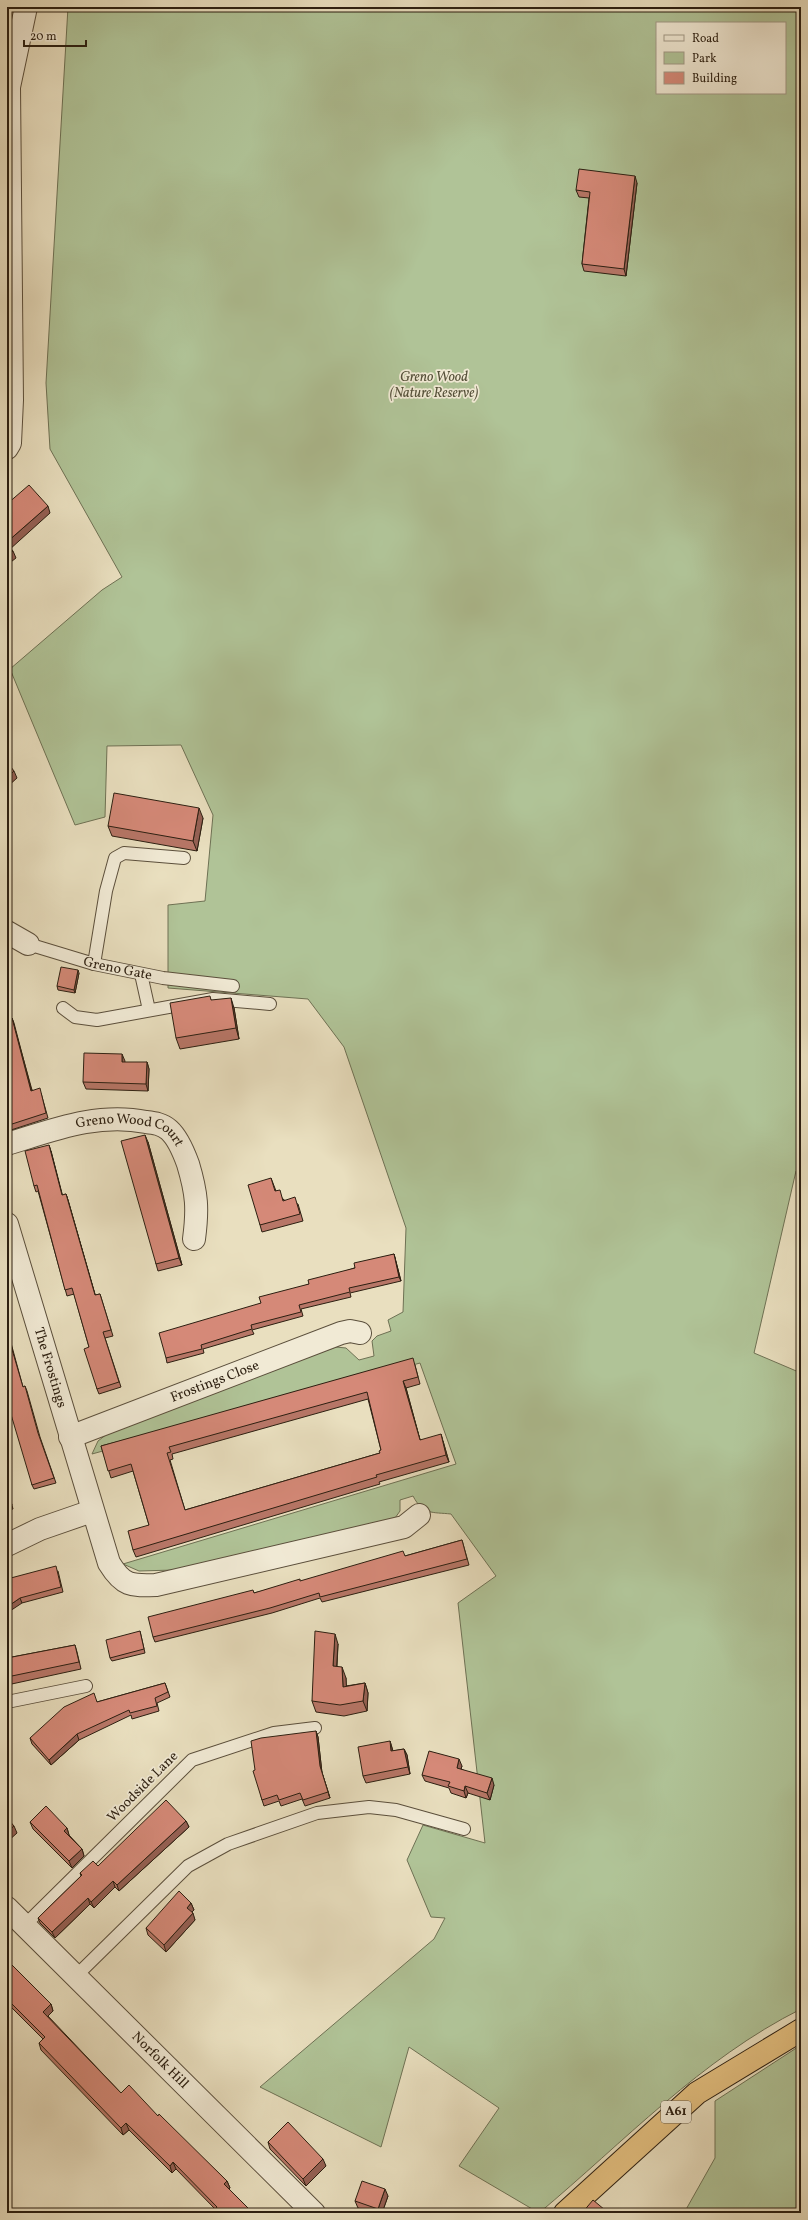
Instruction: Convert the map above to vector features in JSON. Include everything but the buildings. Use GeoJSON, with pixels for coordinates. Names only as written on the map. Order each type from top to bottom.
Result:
{"type":"FeatureCollection","features":[{"type":"Feature","properties":{"kind":"highway","name":"A61"},"geometry":{"type":"LineString","coordinates":[[565,2213],[697,2093],[801,2030]]}},
{"type":"Feature","properties":{"kind":"street"},"geometry":{"type":"LineString","coordinates":[[7,448],[10,443],[12,400],[9,87],[26,7]]}},
{"type":"Feature","properties":{"kind":"street","name":"Greno Gate"},"geometry":{"type":"LineString","coordinates":[[7,932],[28,944]]}},
{"type":"Feature","properties":{"kind":"street","name":"Greno Wood Court"},"geometry":{"type":"LineString","coordinates":[[7,1144],[82,1122],[110,1118],[132,1119],[160,1124],[169,1130],[177,1140],[186,1160],[196,1191],[197,1214],[194,1239]]}},
{"type":"Feature","properties":{"kind":"street","name":"The Frostings"},"geometry":{"type":"LineString","coordinates":[[7,1224],[92,1511],[109,1563],[115,1573],[125,1583],[133,1586],[156,1585],[404,1527],[419,1515]]}},
{"type":"Feature","properties":{"kind":"street","name":"Frostings Close"},"geometry":{"type":"LineString","coordinates":[[70,1436],[341,1333],[350,1331],[360,1333]]}},
{"type":"Feature","properties":{"kind":"street"},"geometry":{"type":"LineString","coordinates":[[7,1545],[40,1529],[92,1511]]}},
{"type":"Feature","properties":{"kind":"street","name":"Norfolk Hill"},"geometry":{"type":"LineString","coordinates":[[7,1908],[314,2213]]}},
{"type":"Feature","properties":{"kind":"lane"},"geometry":{"type":"LineString","coordinates":[[94,964],[106,891],[114,858],[124,853],[184,858]]}},
{"type":"Feature","properties":{"kind":"lane","name":"Greno Gate"},"geometry":{"type":"LineString","coordinates":[[28,944],[94,964],[141,974],[233,986]]}},
{"type":"Feature","properties":{"kind":"lane"},"geometry":{"type":"LineString","coordinates":[[141,974],[149,1010]]}},
{"type":"Feature","properties":{"kind":"lane"},"geometry":{"type":"LineString","coordinates":[[63,1008],[75,1017],[97,1020],[213,999],[270,1004]]}},
{"type":"Feature","properties":{"kind":"lane"},"geometry":{"type":"LineString","coordinates":[[7,1702],[86,1686]]}},
{"type":"Feature","properties":{"kind":"lane","name":"Woodside Lane"},"geometry":{"type":"LineString","coordinates":[[24,1926],[192,1760],[274,1733],[315,1728]]}},
{"type":"Feature","properties":{"kind":"lane"},"geometry":{"type":"LineString","coordinates":[[75,1977],[188,1866],[228,1844],[317,1813],[369,1807],[396,1810],[464,1829]]}},
{"type":"Feature","properties":{"kind":"green space","name":"Greno Wood (Nature Reserve)"},"geometry":{"type":"Polygon","coordinates":[[[68,7],[801,7],[801,1175],[796,1171],[754,1353],[801,1373],[801,2009],[765,2029],[730,2052],[697,2077],[664,2103],[539,2213],[459,2166],[499,2108],[409,2047],[381,2147],[260,2087],[434,1939],[445,1918],[431,1917],[407,1860],[423,1825],[485,1843],[458,1603],[496,1576],[451,1514],[424,1510],[420,1507],[413,1496],[400,1500],[400,1511],[395,1518],[294,1545],[174,1570],[139,1571],[123,1564],[456,1464],[420,1363],[92,1454],[98,1441],[116,1427],[336,1347],[346,1348],[359,1360],[374,1356],[372,1341],[377,1336],[391,1331],[388,1320],[403,1312],[406,1228],[344,1047],[308,999],[168,988],[168,905],[205,901],[213,815],[181,745],[107,746],[105,817],[75,825],[10,669],[102,590],[122,577],[50,449],[46,383],[68,7]]]}},
{"type":"Feature","properties":{"kind":"green space"},"geometry":{"type":"Polygon","coordinates":[[[801,2045],[801,2213],[684,2213],[715,2158],[715,2101],[801,2045]]]}}]}
